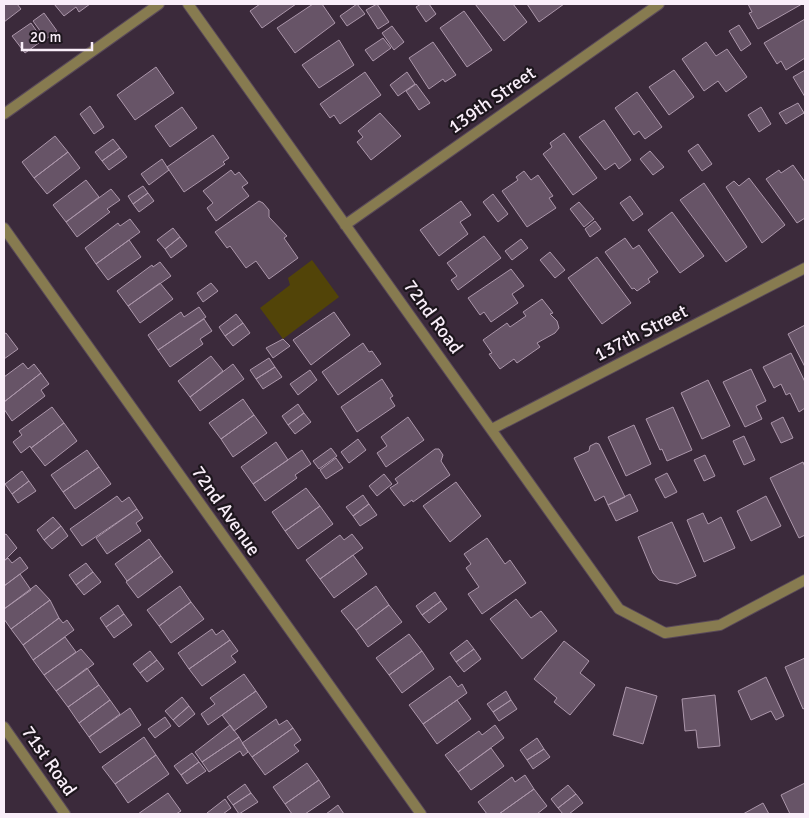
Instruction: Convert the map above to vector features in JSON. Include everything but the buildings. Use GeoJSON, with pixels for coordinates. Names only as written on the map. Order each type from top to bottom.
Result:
{"type":"FeatureCollection","features":[{"type":"Feature","properties":{"kind":"street"},"geometry":{"type":"LineString","coordinates":[[4,114],[159,4]]}},
{"type":"Feature","properties":{"kind":"street","name":"72nd Road"},"geometry":{"type":"LineString","coordinates":[[188,4],[619,609],[665,634],[720,625],[805,580]]}},
{"type":"Feature","properties":{"kind":"street","name":"139th Street"},"geometry":{"type":"LineString","coordinates":[[345,225],[659,4]]}},
{"type":"Feature","properties":{"kind":"street","name":"72nd Avenue"},"geometry":{"type":"LineString","coordinates":[[4,228],[421,814]]}},
{"type":"Feature","properties":{"kind":"street","name":"137th Street"},"geometry":{"type":"LineString","coordinates":[[492,429],[805,268]]}},
{"type":"Feature","properties":{"kind":"street","name":"71st Road"},"geometry":{"type":"LineString","coordinates":[[4,727],[65,814]]}},
{"type":"Feature","properties":{"kind":"shaded area"},"geometry":{"type":"Polygon","coordinates":[[[312,260],[339,297],[283,339],[260,308],[290,285],[288,278],[312,260]]]}}]}
